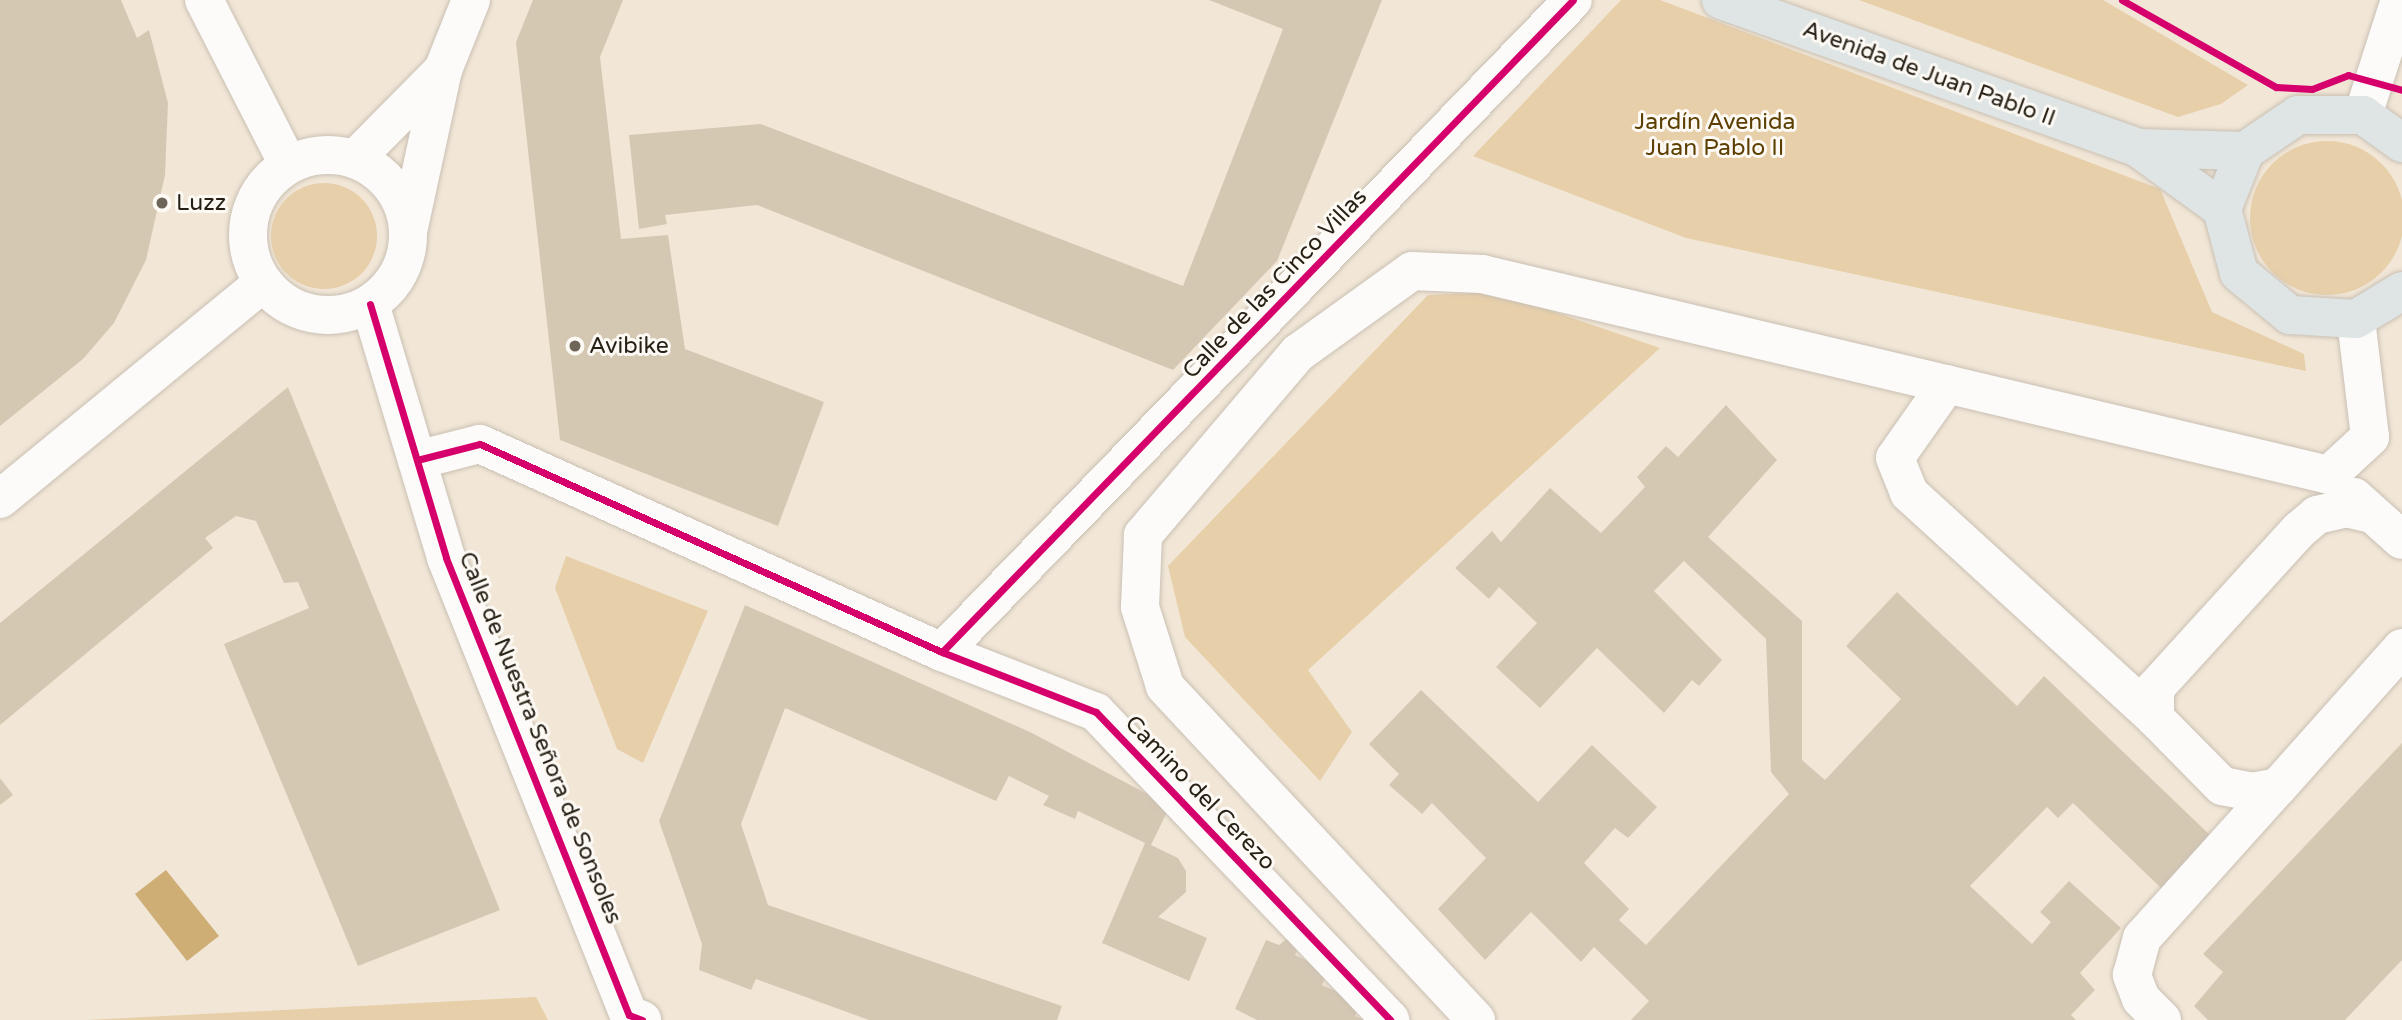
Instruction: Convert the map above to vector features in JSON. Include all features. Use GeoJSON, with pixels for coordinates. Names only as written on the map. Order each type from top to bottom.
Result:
{"type":"FeatureCollection","features":[{"type":"Feature","properties":{"kind":"main road","name":"Avenida de Juan Pablo II"},"geometry":{"type":"LineString","coordinates":[[1721,0],[2138,148],[2222,209]]}},
{"type":"Feature","properties":{"kind":"main road"},"geometry":{"type":"LineString","coordinates":[[2402,143],[2363,115],[2298,115],[2245,150],[2222,209],[2239,273],[2290,315],[2356,319],[2402,291]]}},
{"type":"Feature","properties":{"kind":"main road","name":"Avenida de Juan Pablo II"},"geometry":{"type":"LineString","coordinates":[[2138,148],[2245,150]]}},
{"type":"Feature","properties":{"kind":"street"},"geometry":{"type":"LineString","coordinates":[[204,0],[288,164]]}},
{"type":"Feature","properties":{"kind":"street"},"geometry":{"type":"LineString","coordinates":[[409,227],[392,185],[355,159],[310,156],[288,164],[270,178],[248,218],[247,240],[262,283],[279,300],[323,316],[370,304],[401,271],[443,70],[471,0]]}},
{"type":"Feature","properties":{"kind":"street","name":"Calle de las Cinco Villas"},"geometry":{"type":"LineString","coordinates":[[942,652],[1326,262],[1537,15],[1573,0]]}},
{"type":"Feature","properties":{"kind":"street"},"geometry":{"type":"LineString","coordinates":[[2363,115],[2400,0]]}},
{"type":"Feature","properties":{"kind":"street"},"geometry":{"type":"LineString","coordinates":[[355,159],[443,70]]}},
{"type":"Feature","properties":{"kind":"street"},"geometry":{"type":"LineString","coordinates":[[1476,1020],[1165,686],[1140,607],[1143,535],[1298,354],[1412,271],[1482,274],[2329,475],[2402,540]]}},
{"type":"Feature","properties":{"kind":"street"},"geometry":{"type":"LineString","coordinates":[[0,499],[262,283]]}},
{"type":"Feature","properties":{"kind":"street","name":"Calle de Nuestra Señora de Sonsoles"},"geometry":{"type":"LineString","coordinates":[[370,304],[446,558],[629,1019]]}},
{"type":"Feature","properties":{"kind":"street"},"geometry":{"type":"LineString","coordinates":[[2329,475],[2370,437],[2356,319]]}},
{"type":"Feature","properties":{"kind":"street"},"geometry":{"type":"LineString","coordinates":[[1947,384],[1895,458],[1909,493],[2155,719],[2222,786],[2241,808],[2236,839]]}},
{"type":"Feature","properties":{"kind":"street"},"geometry":{"type":"LineString","coordinates":[[417,460],[480,444],[942,652]]}},
{"type":"Feature","properties":{"kind":"street"},"geometry":{"type":"LineString","coordinates":[[2155,719],[2155,688],[2299,530],[2317,515],[2347,508],[2372,514]]}},
{"type":"Feature","properties":{"kind":"street"},"geometry":{"type":"LineString","coordinates":[[2162,1020],[2141,999],[2133,975],[2142,938],[2236,839],[2278,787],[2402,648]]}},
{"type":"Feature","properties":{"kind":"street","name":"Camino del Cerezo"},"geometry":{"type":"LineString","coordinates":[[942,652],[1096,712],[1390,1020]]}},
{"type":"Feature","properties":{"kind":"street"},"geometry":{"type":"LineString","coordinates":[[2222,786],[2252,792],[2278,787]]}},
{"type":"Feature","properties":{"kind":"green space","name":"Jardín Avenida Juan Pablo II"},"geometry":{"type":"Polygon","coordinates":[[[1621,0],[1660,0],[2160,189],[2212,312],[2304,354],[2306,371],[1686,238],[1473,156],[1621,0]]]}},
{"type":"Feature","properties":{"kind":"green space"},"geometry":{"type":"Polygon","coordinates":[[[1859,0],[2103,0],[2248,85],[2221,104],[2178,117],[1859,0]]]}},
{"type":"Feature","properties":{"kind":"green space"},"geometry":{"type":"Polygon","coordinates":[[[2327,141],[2356,147],[2381,164],[2398,189],[2404,218],[2398,247],[2381,272],[2356,289],[2327,295],[2298,289],[2273,272],[2256,247],[2250,218],[2256,189],[2273,164],[2298,147],[2327,141]]]}},
{"type":"Feature","properties":{"kind":"green space"},"geometry":{"type":"Polygon","coordinates":[[[324,183],[344,187],[361,199],[373,216],[377,236],[373,256],[361,273],[344,285],[324,289],[304,285],[287,273],[275,256],[271,236],[275,216],[287,199],[304,187],[324,183]]]}},
{"type":"Feature","properties":{"kind":"green space"},"geometry":{"type":"Polygon","coordinates":[[[1496,292],[1660,348],[1308,670],[1352,732],[1320,781],[1185,637],[1168,566],[1428,295],[1496,292]]]}},
{"type":"Feature","properties":{"kind":"green space"},"geometry":{"type":"Polygon","coordinates":[[[566,556],[708,611],[643,763],[617,749],[555,588],[566,556]]]}},
{"type":"Feature","properties":{"kind":"green space"},"geometry":{"type":"Polygon","coordinates":[[[536,997],[548,1020],[86,1020],[536,997]]]}},
{"type":"Feature","properties":{"kind":"shaded area"},"geometry":{"type":"Polygon","coordinates":[[[166,870],[219,936],[187,961],[135,894],[166,870]]]}},
{"type":"Feature","properties":{"kind":"building"},"geometry":{"type":"Polygon","coordinates":[[[0,0],[121,0],[137,38],[149,30],[168,103],[165,175],[146,260],[114,323],[83,359],[0,426],[0,0]]]}},
{"type":"Feature","properties":{"kind":"building"},"geometry":{"type":"Polygon","coordinates":[[[533,0],[623,0],[600,57],[621,239],[668,235],[685,349],[824,402],[778,526],[560,440],[516,42],[533,0]]]}},
{"type":"Feature","properties":{"kind":"building"},"geometry":{"type":"Polygon","coordinates":[[[1209,0],[1382,0],[1277,261],[1173,370],[757,205],[665,215],[667,224],[639,229],[629,135],[761,124],[1183,286],[1283,29],[1209,0]]]}},
{"type":"Feature","properties":{"kind":"building"},"geometry":{"type":"Polygon","coordinates":[[[288,387],[500,910],[358,966],[224,644],[309,608],[298,582],[284,583],[256,521],[236,516],[205,538],[213,548],[0,725],[0,623],[288,387]]]}},
{"type":"Feature","properties":{"kind":"building"},"geometry":{"type":"Polygon","coordinates":[[[1726,405],[1777,460],[1708,537],[1802,621],[1802,760],[1825,780],[1901,699],[1846,646],[1897,592],[2017,706],[2044,676],[2212,837],[2163,890],[2073,803],[2058,818],[2047,807],[1970,886],[2032,944],[2051,922],[2040,912],[2069,881],[2121,928],[2080,973],[2095,990],[2071,1015],[2076,1020],[1631,1020],[1649,1001],[1594,947],[1581,962],[1531,912],[1485,960],[1438,909],[1486,858],[1432,803],[1422,814],[1389,785],[1399,774],[1369,744],[1421,690],[1538,802],[1592,745],[1657,807],[1628,838],[1615,828],[1584,863],[1629,909],[1619,920],[1646,945],[1789,794],[1771,772],[1766,639],[1684,561],[1654,591],[1722,660],[1699,686],[1692,680],[1664,713],[1597,648],[1540,708],[1496,667],[1537,623],[1499,587],[1489,599],[1455,568],[1492,531],[1501,542],[1550,488],[1601,533],[1645,487],[1637,477],[1666,446],[1678,457],[1726,405]]]}},
{"type":"Feature","properties":{"kind":"building"},"geometry":{"type":"Polygon","coordinates":[[[745,605],[1032,733],[1170,806],[1151,845],[1178,858],[1186,871],[1186,892],[1158,917],[1207,938],[1189,981],[1102,943],[1145,843],[1078,811],[1075,819],[1043,805],[1049,796],[1009,776],[996,801],[785,708],[741,824],[768,905],[1062,1006],[1057,1020],[869,1020],[756,979],[751,990],[699,970],[702,944],[659,821],[745,605]]]}},
{"type":"Feature","properties":{"kind":"building"},"geometry":{"type":"Polygon","coordinates":[[[2402,743],[2402,960],[2345,1020],[2208,1020],[2194,1006],[2223,972],[2203,954],[2402,743]]]}},
{"type":"Feature","properties":{"kind":"building"},"geometry":{"type":"Polygon","coordinates":[[[0,778],[13,795],[0,805],[0,778]]]}},
{"type":"Feature","properties":{"kind":"building"},"geometry":{"type":"Polygon","coordinates":[[[1296,932],[1302,939],[1295,955],[1328,971],[1322,985],[1361,1003],[1355,1016],[1364,1020],[1257,1020],[1235,1009],[1266,940],[1279,945],[1296,932]]]}},
{"type":"Feature","properties":{"kind":"cycle path"},"geometry":{"type":"LineString","coordinates":[[942,652],[1573,0]]}},
{"type":"Feature","properties":{"kind":"cycle path"},"geometry":{"type":"LineString","coordinates":[[2122,0],[2276,87],[2312,89],[2348,75],[2402,90]]}},
{"type":"Feature","properties":{"kind":"cycle path"},"geometry":{"type":"LineString","coordinates":[[370,304],[446,558],[629,1015],[642,1020]]}},
{"type":"Feature","properties":{"kind":"cycle path"},"geometry":{"type":"LineString","coordinates":[[417,460],[480,444],[942,652],[1096,712],[1390,1020]]}},
{"type":"Feature","properties":{"kind":"place","name":"Luzz"},"geometry":{"type":"Point","coordinates":[162,203]}},
{"type":"Feature","properties":{"kind":"place","name":"Avibike"},"geometry":{"type":"Point","coordinates":[575,346]}}]}
